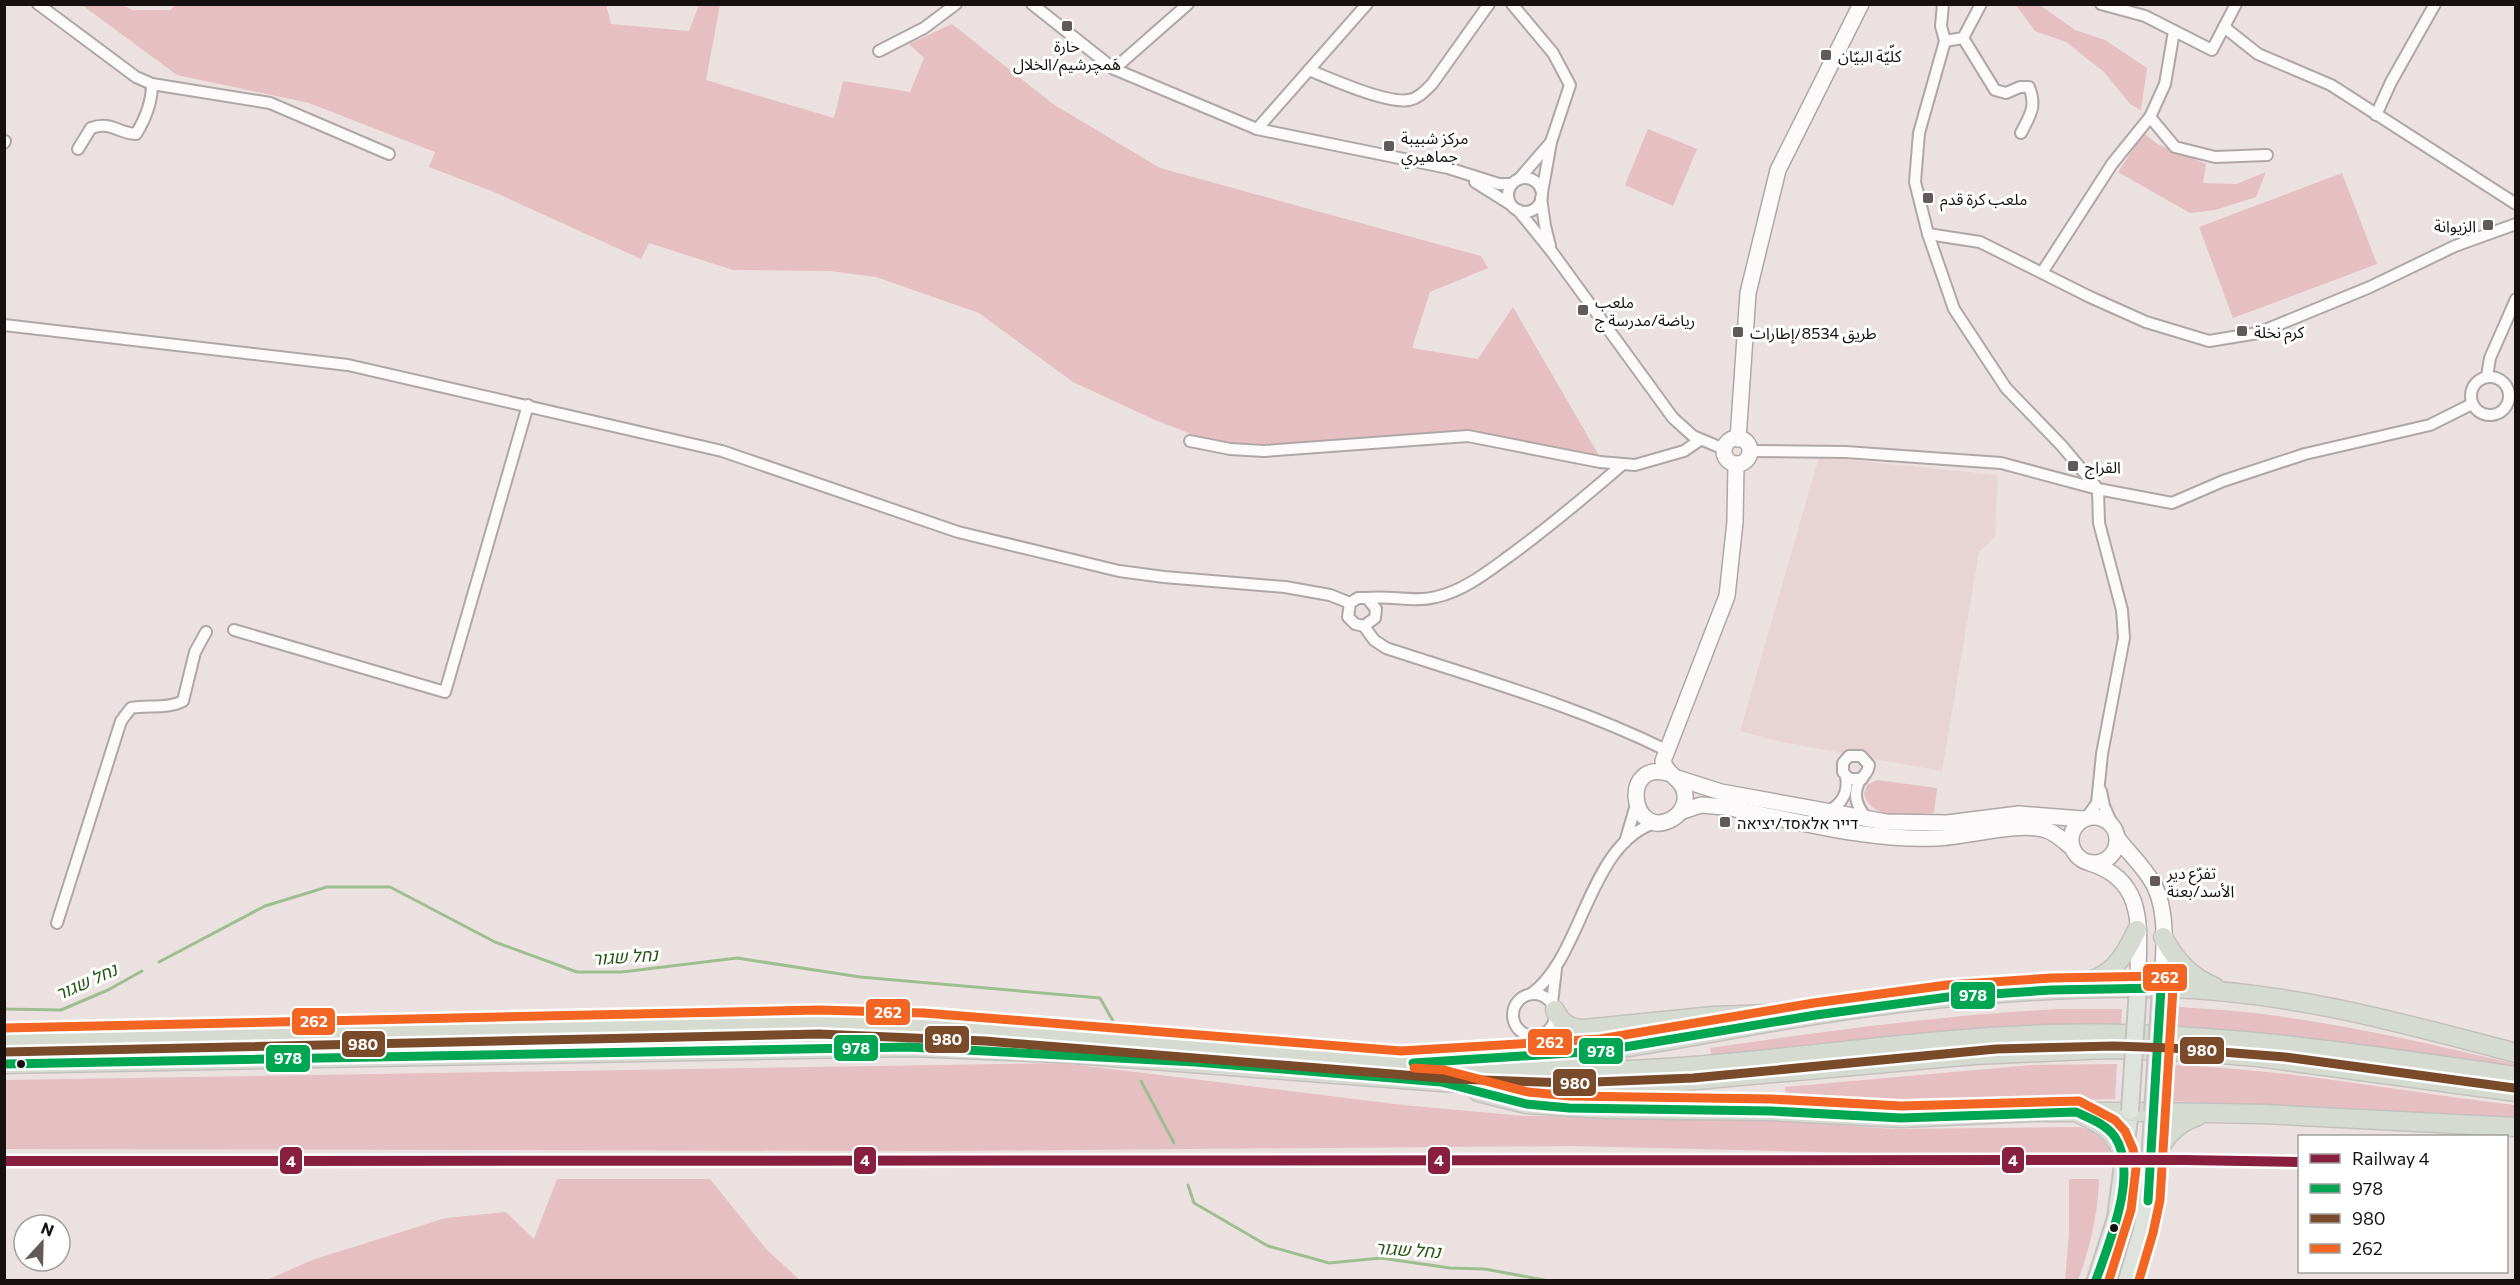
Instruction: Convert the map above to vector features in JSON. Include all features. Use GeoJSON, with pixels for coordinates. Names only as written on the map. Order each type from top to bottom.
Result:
{"type":"FeatureCollection","features":[{"type":"Feature","properties":{"kind":"highway"},"geometry":{"type":"LineString","coordinates":[[2043,990],[2090,981],[2106,975],[2123,957],[2137,930]]}},
{"type":"Feature","properties":{"kind":"highway"},"geometry":{"type":"LineString","coordinates":[[2163,937],[2177,960],[2192,975],[2225,991]]}},
{"type":"Feature","properties":{"kind":"highway"},"geometry":{"type":"LineString","coordinates":[[1401,1063],[1601,1051],[1816,1015],[1948,997],[2043,990],[2138,988],[2225,991],[2275,997],[2372,1015],[2516,1053]]}},
{"type":"Feature","properties":{"kind":"highway"},"geometry":{"type":"LineString","coordinates":[[1553,1006],[1563,1023],[1574,1029],[1731,1014],[1816,1015]]}},
{"type":"Feature","properties":{"kind":"highway"},"geometry":{"type":"LineString","coordinates":[[4,1040],[829,1022],[934,1026],[1401,1063],[1548,1071],[1628,1070],[1996,1037],[2106,1033],[2189,1035],[2262,1041],[2516,1076]]}},
{"type":"Feature","properties":{"kind":"highway"},"geometry":{"type":"LineString","coordinates":[[4,1064],[908,1047],[1161,1060],[1441,1082],[1575,1088],[1685,1081],[1974,1055],[2108,1049],[2258,1057],[2516,1092]]}},
{"type":"Feature","properties":{"kind":"highway"},"geometry":{"type":"LineString","coordinates":[[1441,1082],[1526,1104],[1569,1108],[1771,1111],[1901,1118],[2033,1112],[2130,1111],[2262,1114],[2516,1127]]}},
{"type":"Feature","properties":{"kind":"highway"},"geometry":{"type":"LineString","coordinates":[[2076,1112],[2111,1132],[2125,1159]]}},
{"type":"Feature","properties":{"kind":"highway"},"geometry":{"type":"LineString","coordinates":[[2150,1163],[2178,1125],[2210,1113]]}},
{"type":"Feature","properties":{"kind":"main road"},"geometry":{"type":"LineString","coordinates":[[1738,439],[1748,293],[1778,170],[1862,4]]}},
{"type":"Feature","properties":{"kind":"main road"},"geometry":{"type":"LineString","coordinates":[[1738,439],[1745,441],[1750,451],[1746,461],[1736,464],[1726,458],[1724,449],[1731,440],[1738,439]]}},
{"type":"Feature","properties":{"kind":"main road"},"geometry":{"type":"LineString","coordinates":[[1736,464],[1735,522],[1727,596],[1662,748],[1636,789],[1636,805],[1646,818],[1658,822],[1671,820],[1680,812],[1701,806],[1724,807],[1869,834],[1914,839],[1959,837],[2033,827],[2049,830],[2072,848],[2078,856],[2106,869],[2124,882],[2134,900],[2137,930],[2138,988],[2130,1111],[2120,1198],[2111,1236],[2096,1281]]}},
{"type":"Feature","properties":{"kind":"main road"},"geometry":{"type":"LineString","coordinates":[[1662,748],[1664,765],[1681,783],[1685,795],[1680,812]]}},
{"type":"Feature","properties":{"kind":"main road"},"geometry":{"type":"LineString","coordinates":[[1646,776],[1660,772],[1721,792],[1868,819],[1930,824],[2019,814],[2085,818],[2099,816],[2115,832],[2153,882],[2158,897],[2163,937],[2148,1199],[2142,1230],[2127,1281]]}},
{"type":"Feature","properties":{"kind":"main road"},"geometry":{"type":"LineString","coordinates":[[2072,848],[2073,829],[2085,818]]}},
{"type":"Feature","properties":{"kind":"main road"},"geometry":{"type":"LineString","coordinates":[[2090,863],[2104,861],[2110,857],[2114,852],[2115,832]]}},
{"type":"Feature","properties":{"kind":"street"},"geometry":{"type":"LineString","coordinates":[[38,4],[136,77],[152,84],[270,103],[389,154]]}},
{"type":"Feature","properties":{"kind":"street"},"geometry":{"type":"LineString","coordinates":[[879,51],[924,28],[956,4]]}},
{"type":"Feature","properties":{"kind":"street"},"geometry":{"type":"LineString","coordinates":[[1032,4],[1114,69],[1257,129],[1448,168],[1499,184],[1534,181],[1541,195]]}},
{"type":"Feature","properties":{"kind":"street"},"geometry":{"type":"LineString","coordinates":[[1114,69],[1188,4]]}},
{"type":"Feature","properties":{"kind":"street"},"geometry":{"type":"LineString","coordinates":[[1257,129],[1367,4]]}},
{"type":"Feature","properties":{"kind":"street"},"geometry":{"type":"LineString","coordinates":[[1309,70],[1392,100],[1408,100],[1423,94],[1432,84],[1489,4]]}},
{"type":"Feature","properties":{"kind":"street"},"geometry":{"type":"LineString","coordinates":[[1512,4],[1553,53],[1570,85],[1551,142],[1541,195],[1545,226],[1552,252]]}},
{"type":"Feature","properties":{"kind":"street"},"geometry":{"type":"LineString","coordinates":[[1943,4],[1941,26],[1945,41],[1918,143],[1915,182],[1928,234],[1954,309],[2006,388],[2062,446],[2098,489],[2099,523],[2124,624],[2123,651],[2102,754],[2097,803],[2085,818]]}},
{"type":"Feature","properties":{"kind":"street"},"geometry":{"type":"LineString","coordinates":[[1964,38],[1981,4]]}},
{"type":"Feature","properties":{"kind":"street"},"geometry":{"type":"LineString","coordinates":[[2101,4],[2145,16],[2212,50],[2236,4]]}},
{"type":"Feature","properties":{"kind":"street"},"geometry":{"type":"LineString","coordinates":[[2376,115],[2391,82],[2435,4]]}},
{"type":"Feature","properties":{"kind":"street"},"geometry":{"type":"LineString","coordinates":[[2224,27],[2258,54],[2331,85],[2516,204]]}},
{"type":"Feature","properties":{"kind":"street"},"geometry":{"type":"LineString","coordinates":[[2043,272],[2106,172],[2150,117],[2165,84],[2174,31]]}},
{"type":"Feature","properties":{"kind":"street"},"geometry":{"type":"LineString","coordinates":[[1945,41],[1964,38]]}},
{"type":"Feature","properties":{"kind":"street"},"geometry":{"type":"LineString","coordinates":[[1964,38],[1995,90],[2006,93],[2020,87],[2029,87],[2034,100],[2031,113],[2020,133]]}},
{"type":"Feature","properties":{"kind":"street"},"geometry":{"type":"LineString","coordinates":[[78,149],[91,128],[102,124],[113,126],[126,134],[136,134],[144,122],[152,99],[152,84]]}},
{"type":"Feature","properties":{"kind":"street"},"geometry":{"type":"LineString","coordinates":[[2150,117],[2175,147],[2215,157],[2267,155]]}},
{"type":"Feature","properties":{"kind":"street"},"geometry":{"type":"LineString","coordinates":[[1551,142],[1516,182],[1508,196],[1514,207],[1552,252],[1673,418],[1700,440],[1724,449]]}},
{"type":"Feature","properties":{"kind":"street"},"geometry":{"type":"LineString","coordinates":[[1448,168],[1484,186],[1514,207],[1532,210],[1541,195]]}},
{"type":"Feature","properties":{"kind":"street"},"geometry":{"type":"LineString","coordinates":[[1928,234],[1980,242],[2146,322],[2208,341],[2258,333],[2370,287],[2455,246],[2516,224]]}},
{"type":"Feature","properties":{"kind":"street"},"geometry":{"type":"LineString","coordinates":[[2487,376],[2490,358],[2516,299]]}},
{"type":"Feature","properties":{"kind":"street"},"geometry":{"type":"LineString","coordinates":[[4,326],[348,365],[722,451],[970,535],[1119,571],[1285,587],[1320,593],[1350,603]]}},
{"type":"Feature","properties":{"kind":"street"},"geometry":{"type":"LineString","coordinates":[[2487,376],[2511,382],[2509,401],[2502,411],[2490,415],[2483,414],[2472,404],[2470,393],[2476,382],[2487,376]]}},
{"type":"Feature","properties":{"kind":"street"},"geometry":{"type":"LineString","coordinates":[[1750,451],[1846,452],[2001,463],[2098,489],[2172,503],[2223,481],[2305,454],[2430,425],[2472,404]]}},
{"type":"Feature","properties":{"kind":"street"},"geometry":{"type":"LineString","coordinates":[[234,630],[445,692],[528,405]]}},
{"type":"Feature","properties":{"kind":"street"},"geometry":{"type":"LineString","coordinates":[[1190,441],[1264,451],[1468,436],[1600,462],[1635,465],[1684,450],[1700,440]]}},
{"type":"Feature","properties":{"kind":"street"},"geometry":{"type":"LineString","coordinates":[[1367,598],[1374,604],[1376,614],[1372,622],[1364,626],[1355,624],[1348,617],[1350,603],[1358,598],[1384,596],[1435,598],[1470,583],[1558,521],[1623,464]]}},
{"type":"Feature","properties":{"kind":"street"},"geometry":{"type":"LineString","coordinates":[[1364,626],[1374,640],[1386,648],[1521,692],[1662,748]]}},
{"type":"Feature","properties":{"kind":"street"},"geometry":{"type":"LineString","coordinates":[[57,923],[121,721],[131,708],[176,705],[183,701],[195,652],[206,632]]}},
{"type":"Feature","properties":{"kind":"street"},"geometry":{"type":"LineString","coordinates":[[1827,812],[1838,806],[1847,787],[1846,776],[1842,768],[1845,759],[1857,754],[1865,758],[1869,765],[1856,800],[1861,812],[1868,819]]}},
{"type":"Feature","properties":{"kind":"street"},"geometry":{"type":"LineString","coordinates":[[1846,776],[1853,781],[1862,779]]}},
{"type":"Feature","properties":{"kind":"street"},"geometry":{"type":"LineString","coordinates":[[2100,782],[2104,806],[2115,832]]}},
{"type":"Feature","properties":{"kind":"street"},"geometry":{"type":"LineString","coordinates":[[1625,843],[1636,805]]}},
{"type":"Feature","properties":{"kind":"street"},"geometry":{"type":"LineString","coordinates":[[1559,960],[1554,977],[1555,1017],[1549,1030],[1537,1035],[1524,1033],[1515,1023],[1514,1010],[1521,998],[1541,986],[1559,960],[1612,857],[1645,827],[1658,822]]}},
{"type":"Feature","properties":{"kind":"street"},"geometry":{"type":"LineString","coordinates":[[1531,994],[1541,995],[1553,1006]]}},
{"type":"Feature","properties":{"kind":"shaded area"},"geometry":{"type":"Polygon","coordinates":[[[175,4],[606,4],[611,24],[689,31],[699,5],[720,5],[706,80],[834,118],[843,81],[910,92],[924,58],[909,44],[952,24],[1053,104],[1160,168],[1481,256],[1488,268],[1430,292],[1412,348],[1478,359],[1513,307],[1601,459],[1456,436],[1262,448],[1202,438],[1155,420],[1073,382],[979,313],[876,277],[830,271],[733,270],[649,243],[641,259],[494,192],[429,167],[435,152],[309,103],[177,75],[82,5],[123,5],[132,10],[171,10],[175,4]]]}},
{"type":"Feature","properties":{"kind":"shaded area"},"geometry":{"type":"Polygon","coordinates":[[[2016,5],[2040,5],[2075,30],[2105,40],[2147,68],[2141,110],[2130,104],[2104,72],[2066,42],[2035,31],[2016,5]]]}},
{"type":"Feature","properties":{"kind":"shaded area"},"geometry":{"type":"Polygon","coordinates":[[[1648,129],[1697,149],[1673,206],[1625,185],[1648,129]]]}},
{"type":"Feature","properties":{"kind":"shaded area"},"geometry":{"type":"Polygon","coordinates":[[[2144,133],[2157,144],[2206,164],[2203,183],[2236,184],[2266,172],[2256,197],[2215,210],[2190,213],[2118,172],[2144,133]]]}},
{"type":"Feature","properties":{"kind":"shaded area"},"geometry":{"type":"Polygon","coordinates":[[[2342,173],[2377,264],[2233,318],[2199,227],[2342,173]]]}},
{"type":"Feature","properties":{"kind":"shaded area"},"geometry":{"type":"Polygon","coordinates":[[[1819,457],[1998,475],[1995,537],[1979,552],[1942,771],[1781,742],[1740,731],[1819,457]]]}},
{"type":"Feature","properties":{"kind":"shaded area"},"geometry":{"type":"Polygon","coordinates":[[[1877,780],[1937,788],[1934,813],[1894,815],[1876,809],[1864,794],[1867,785],[1877,780]]]}},
{"type":"Feature","properties":{"kind":"shaded area"},"geometry":{"type":"Polygon","coordinates":[[[2171,1006],[2279,1016],[2347,1027],[2515,1064],[2515,1068],[2302,1038],[2170,1028],[2171,1006]]]}},
{"type":"Feature","properties":{"kind":"shaded area"},"geometry":{"type":"Polygon","coordinates":[[[2060,1009],[2122,1009],[2121,1025],[2046,1025],[1787,1049],[1713,1060],[1710,1048],[1885,1024],[2060,1009]]]}},
{"type":"Feature","properties":{"kind":"shaded area"},"geometry":{"type":"Polygon","coordinates":[[[1062,1063],[1403,1105],[1524,1116],[1730,1117],[1893,1129],[2080,1127],[2092,1131],[2101,1139],[2109,1148],[2114,1159],[1572,1146],[937,1151],[5,1149],[4,1080],[1062,1063]]]}},
{"type":"Feature","properties":{"kind":"shaded area"},"geometry":{"type":"Polygon","coordinates":[[[2117,1064],[2115,1099],[1877,1105],[1786,1102],[1785,1087],[2032,1065],[2117,1064]]]}},
{"type":"Feature","properties":{"kind":"shaded area"},"geometry":{"type":"Polygon","coordinates":[[[2167,1065],[2255,1071],[2515,1105],[2516,1118],[2167,1101],[2167,1065]]]}},
{"type":"Feature","properties":{"kind":"shaded area"},"geometry":{"type":"Polygon","coordinates":[[[557,1179],[710,1179],[767,1250],[800,1280],[267,1280],[312,1260],[446,1218],[506,1212],[534,1239],[557,1179]]]}},
{"type":"Feature","properties":{"kind":"shaded area"},"geometry":{"type":"Polygon","coordinates":[[[2069,1179],[2099,1179],[2093,1231],[2078,1280],[2065,1280],[2069,1233],[2069,1179]]]}},
{"type":"Feature","properties":{"kind":"waterway","name":"נחל שגור"},"geometry":{"type":"LineString","coordinates":[[159,962],[265,906],[327,887],[390,887],[495,942],[577,972],[622,972],[737,958],[860,977],[1100,998],[1113,1021]]}},
{"type":"Feature","properties":{"kind":"waterway","name":"נחל שגור"},"geometry":{"type":"LineString","coordinates":[[4,1009],[61,1010],[108,990],[142,971]]}},
{"type":"Feature","properties":{"kind":"waterway","name":"נחל שגור"},"geometry":{"type":"LineString","coordinates":[[1141,1081],[1174,1143]]}},
{"type":"Feature","properties":{"kind":"waterway","name":"נחל שגור"},"geometry":{"type":"LineString","coordinates":[[1188,1185],[1194,1203],[1268,1246],[1329,1263],[1381,1258],[1450,1268],[1485,1269],[1544,1280]]}},
{"type":"Feature","properties":{"kind":"rail line","name":"4"},"geometry":{"type":"LineString","coordinates":[[4,1161],[2185,1160],[2298,1162]]}},
{"type":"Feature","properties":{"kind":"transit line","name":"262"},"geometry":{"type":"LineString","coordinates":[[4,1028],[819,1010],[924,1013],[1401,1051],[1600,1039],[1814,1003],[1947,985],[2051,978],[2162,976],[2169,979],[2173,988],[2160,1200],[2139,1280]]}},
{"type":"Feature","properties":{"kind":"transit line","name":"978"},"geometry":{"type":"LineString","coordinates":[[1413,1063],[1601,1051],[1816,1015],[1948,997],[2051,990],[2161,988]]}},
{"type":"Feature","properties":{"kind":"transit line","name":"978"},"geometry":{"type":"LineString","coordinates":[[2148,1201],[2161,988]]}},
{"type":"Feature","properties":{"kind":"transit line","name":"980"},"geometry":{"type":"LineString","coordinates":[[4,1052],[819,1034],[985,1041],[1454,1079],[1570,1083],[1693,1078],[1996,1049],[2114,1046],[2285,1057],[2514,1088]]}},
{"type":"Feature","properties":{"kind":"transit line","name":"978"},"geometry":{"type":"LineString","coordinates":[[4,1064],[908,1047],[1195,1062],[1441,1082],[1526,1104],[1569,1108],[1771,1111],[1901,1118],[2076,1112],[2107,1128],[2115,1137],[2122,1152],[2123,1188],[2119,1208],[2096,1280]]}},
{"type":"Feature","properties":{"kind":"transit line","name":"262"},"geometry":{"type":"LineString","coordinates":[[1414,1068],[1444,1070],[1528,1092],[1570,1096],[1771,1099],[1901,1106],[2079,1101],[2115,1120],[2125,1131],[2133,1149],[2136,1168],[2131,1210],[2109,1280]]}},
{"type":"Feature","properties":{"kind":"place","name":"حارة هَمچرشيم/الخلال"},"geometry":{"type":"Point","coordinates":[1067,26]}},
{"type":"Feature","properties":{"kind":"place","name":"كلّيّة البيّان"},"geometry":{"type":"Point","coordinates":[1826,55]}},
{"type":"Feature","properties":{"kind":"place","name":"مركز شبيبة جماهيري"},"geometry":{"type":"Point","coordinates":[1389,146]}},
{"type":"Feature","properties":{"kind":"place","name":"ملعب كرة قدم"},"geometry":{"type":"Point","coordinates":[1928,198]}},
{"type":"Feature","properties":{"kind":"place","name":"الزيوانة"},"geometry":{"type":"Point","coordinates":[2488,225]}},
{"type":"Feature","properties":{"kind":"place","name":"ملعب رياضة/مدرسة ج"},"geometry":{"type":"Point","coordinates":[1583,310]}},
{"type":"Feature","properties":{"kind":"place","name":"كرم نخلة"},"geometry":{"type":"Point","coordinates":[2242,331]}},
{"type":"Feature","properties":{"kind":"place","name":"طريق 8534/إطارات"},"geometry":{"type":"Point","coordinates":[1738,332]}},
{"type":"Feature","properties":{"kind":"place","name":"القراج"},"geometry":{"type":"Point","coordinates":[2073,466]}},
{"type":"Feature","properties":{"kind":"place","name":"דייר אלאסד/יציאה"},"geometry":{"type":"Point","coordinates":[1725,822]}},
{"type":"Feature","properties":{"kind":"place","name":"تفرّع دير الأسد/بعنة"},"geometry":{"type":"Point","coordinates":[2155,881]}}]}
